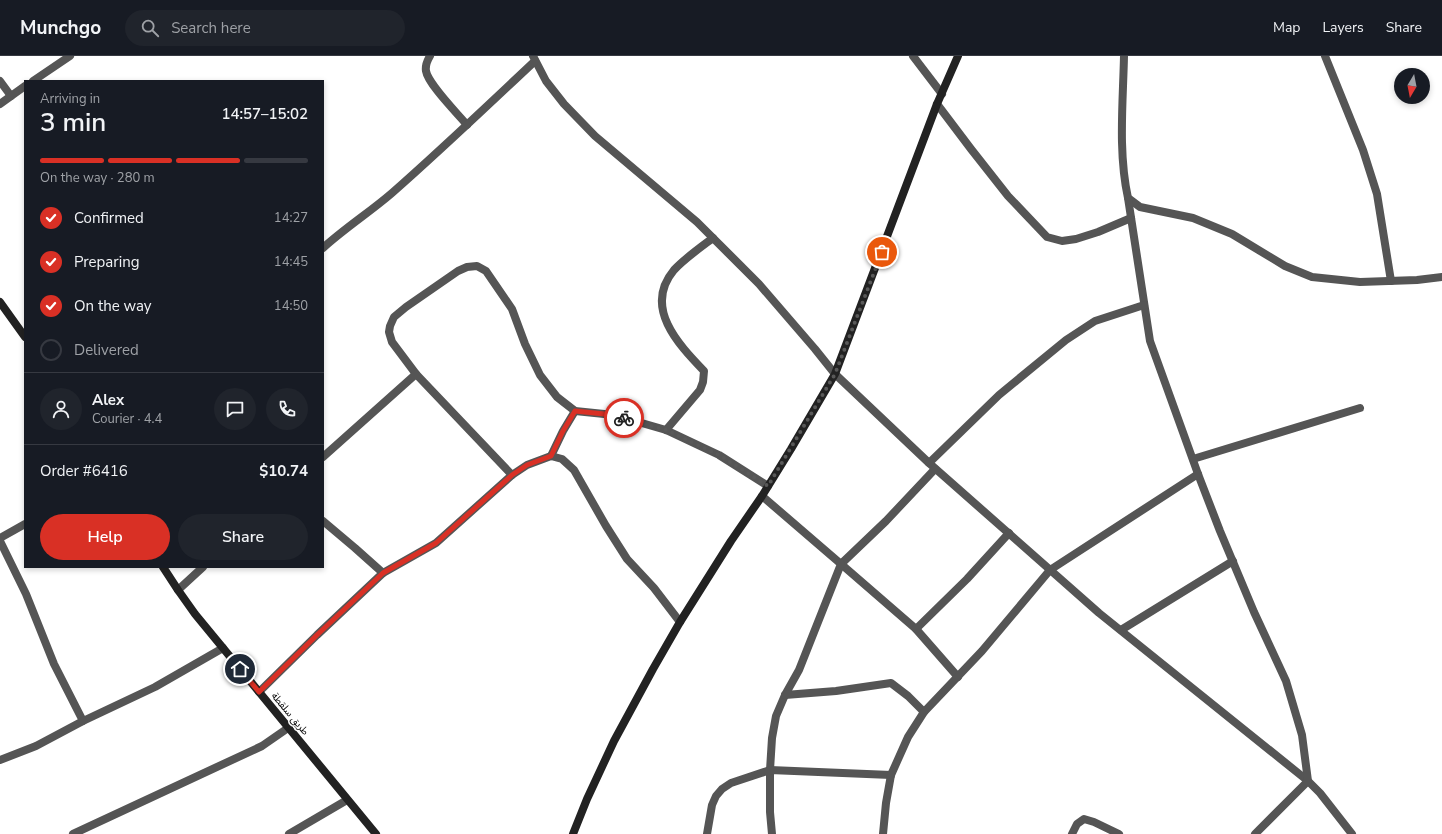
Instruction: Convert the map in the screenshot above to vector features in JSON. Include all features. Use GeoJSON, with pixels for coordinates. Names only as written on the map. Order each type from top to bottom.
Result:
{"type":"FeatureCollection","features":[{"type":"Feature","properties":{"kind":"street"},"geometry":{"type":"LineString","coordinates":[[34,80],[70,56]]}},
{"type":"Feature","properties":{"kind":"street"},"geometry":{"type":"LineString","coordinates":[[430,56],[426,64],[426,72],[430,82],[467,125]]}},
{"type":"Feature","properties":{"kind":"street"},"geometry":{"type":"LineString","coordinates":[[913,56],[942,94]]}},
{"type":"Feature","properties":{"kind":"street"},"geometry":{"type":"LineString","coordinates":[[573,834],[587,799],[614,741],[680,622],[731,541],[762,496],[835,374],[937,104],[958,56]]}},
{"type":"Feature","properties":{"kind":"street"},"geometry":{"type":"LineString","coordinates":[[1124,56],[1122,131],[1124,180],[1150,341],[1198,474],[1232,561],[1286,681],[1302,735],[1308,781]]}},
{"type":"Feature","properties":{"kind":"street"},"geometry":{"type":"LineString","coordinates":[[1325,56],[1363,150],[1377,194],[1391,281]]}},
{"type":"Feature","properties":{"kind":"street"},"geometry":{"type":"LineString","coordinates":[[324,247],[337,235],[391,194],[467,125],[534,58],[546,81],[564,104],[595,136],[697,222],[763,289],[835,374],[932,466],[1050,570],[1121,630],[1308,781],[1320,793],[1352,834]]}},
{"type":"Feature","properties":{"kind":"street"},"geometry":{"type":"LineString","coordinates":[[0,81],[11,96]]}},
{"type":"Feature","properties":{"kind":"street"},"geometry":{"type":"LineString","coordinates":[[0,104],[24,87]]}},
{"type":"Feature","properties":{"kind":"street"},"geometry":{"type":"LineString","coordinates":[[937,104],[970,149],[1008,196],[1047,237],[1062,241],[1076,239],[1098,232],[1131,218]]}},
{"type":"Feature","properties":{"kind":"street"},"geometry":{"type":"LineString","coordinates":[[1128,198],[1140,207],[1193,218],[1232,234],[1285,266],[1312,277],[1360,282],[1442,277]]}},
{"type":"Feature","properties":{"kind":"street"},"geometry":{"type":"LineString","coordinates":[[666,430],[700,390],[703,382],[704,371],[670,331],[664,316],[662,301],[664,286],[675,270],[713,238]]}},
{"type":"Feature","properties":{"kind":"street"},"geometry":{"type":"LineString","coordinates":[[512,475],[416,374],[392,342],[389,332],[394,317],[406,307],[458,271],[467,267],[477,266],[486,271],[492,278],[512,309],[525,344],[540,375],[557,397],[575,411],[614,415],[666,430],[719,455],[768,486]]}},
{"type":"Feature","properties":{"kind":"street"},"geometry":{"type":"LineString","coordinates":[[772,834],[770,812],[770,770],[772,738],[776,716],[785,694],[799,670],[841,564],[886,520],[932,466],[999,395],[1066,340],[1095,321],[1144,305]]}},
{"type":"Feature","properties":{"kind":"street"},"geometry":{"type":"LineString","coordinates":[[2,307],[24,336]]}},
{"type":"Feature","properties":{"kind":"street"},"geometry":{"type":"LineString","coordinates":[[324,456],[416,374]]}},
{"type":"Feature","properties":{"kind":"street"},"geometry":{"type":"LineString","coordinates":[[1193,459],[1360,408]]}},
{"type":"Feature","properties":{"kind":"street"},"geometry":{"type":"LineString","coordinates":[[551,456],[575,411]]}},
{"type":"Feature","properties":{"kind":"street"},"geometry":{"type":"LineString","coordinates":[[259,692],[383,573],[436,543],[512,475],[527,465],[551,456],[562,459],[574,470],[602,520],[627,559],[654,588],[680,622]]}},
{"type":"Feature","properties":{"kind":"street"},"geometry":{"type":"LineString","coordinates":[[883,834],[891,775],[908,737],[924,712],[987,646],[1050,570],[1198,474]]}},
{"type":"Feature","properties":{"kind":"street"},"geometry":{"type":"LineString","coordinates":[[762,496],[916,629],[958,678]]}},
{"type":"Feature","properties":{"kind":"street"},"geometry":{"type":"LineString","coordinates":[[324,522],[383,573]]}},
{"type":"Feature","properties":{"kind":"street"},"geometry":{"type":"LineString","coordinates":[[24,525],[0,539],[26,594],[54,664],[83,721]]}},
{"type":"Feature","properties":{"kind":"street"},"geometry":{"type":"LineString","coordinates":[[916,629],[967,579],[1009,533]]}},
{"type":"Feature","properties":{"kind":"street"},"geometry":{"type":"LineString","coordinates":[[1121,630],[1232,561]]}},
{"type":"Feature","properties":{"kind":"street","name":"طريق سلقطة"},"geometry":{"type":"LineString","coordinates":[[164,568],[195,614],[376,834]]}},
{"type":"Feature","properties":{"kind":"street"},"geometry":{"type":"LineString","coordinates":[[178,590],[201,568]]}},
{"type":"Feature","properties":{"kind":"street"},"geometry":{"type":"LineString","coordinates":[[0,760],[36,746],[83,721],[155,687],[223,648]]}},
{"type":"Feature","properties":{"kind":"street"},"geometry":{"type":"LineString","coordinates":[[785,694],[836,691],[891,683],[908,696],[924,712]]}},
{"type":"Feature","properties":{"kind":"street"},"geometry":{"type":"LineString","coordinates":[[73,834],[262,746],[288,728]]}},
{"type":"Feature","properties":{"kind":"street"},"geometry":{"type":"LineString","coordinates":[[706,834],[712,805],[716,796],[722,789],[732,783],[770,770],[891,775]]}},
{"type":"Feature","properties":{"kind":"street"},"geometry":{"type":"LineString","coordinates":[[1255,834],[1308,781]]}},
{"type":"Feature","properties":{"kind":"street"},"geometry":{"type":"LineString","coordinates":[[289,834],[347,800]]}},
{"type":"Feature","properties":{"kind":"street"},"geometry":{"type":"LineString","coordinates":[[1072,834],[1077,824],[1084,819],[1119,834]]}},
{"type":"Feature","properties":{"kind":"way so far"},"geometry":{"type":"LineString","coordinates":[[624,418],[666,430],[719,455],[768,486],[835,374],[882,252]]}},
{"type":"Feature","properties":{"kind":"route"},"geometry":{"type":"LineString","coordinates":[[240,669],[259,692],[383,573],[436,543],[512,475],[527,465],[551,456],[575,411],[591,414],[614,415],[624,418]]}}]}
